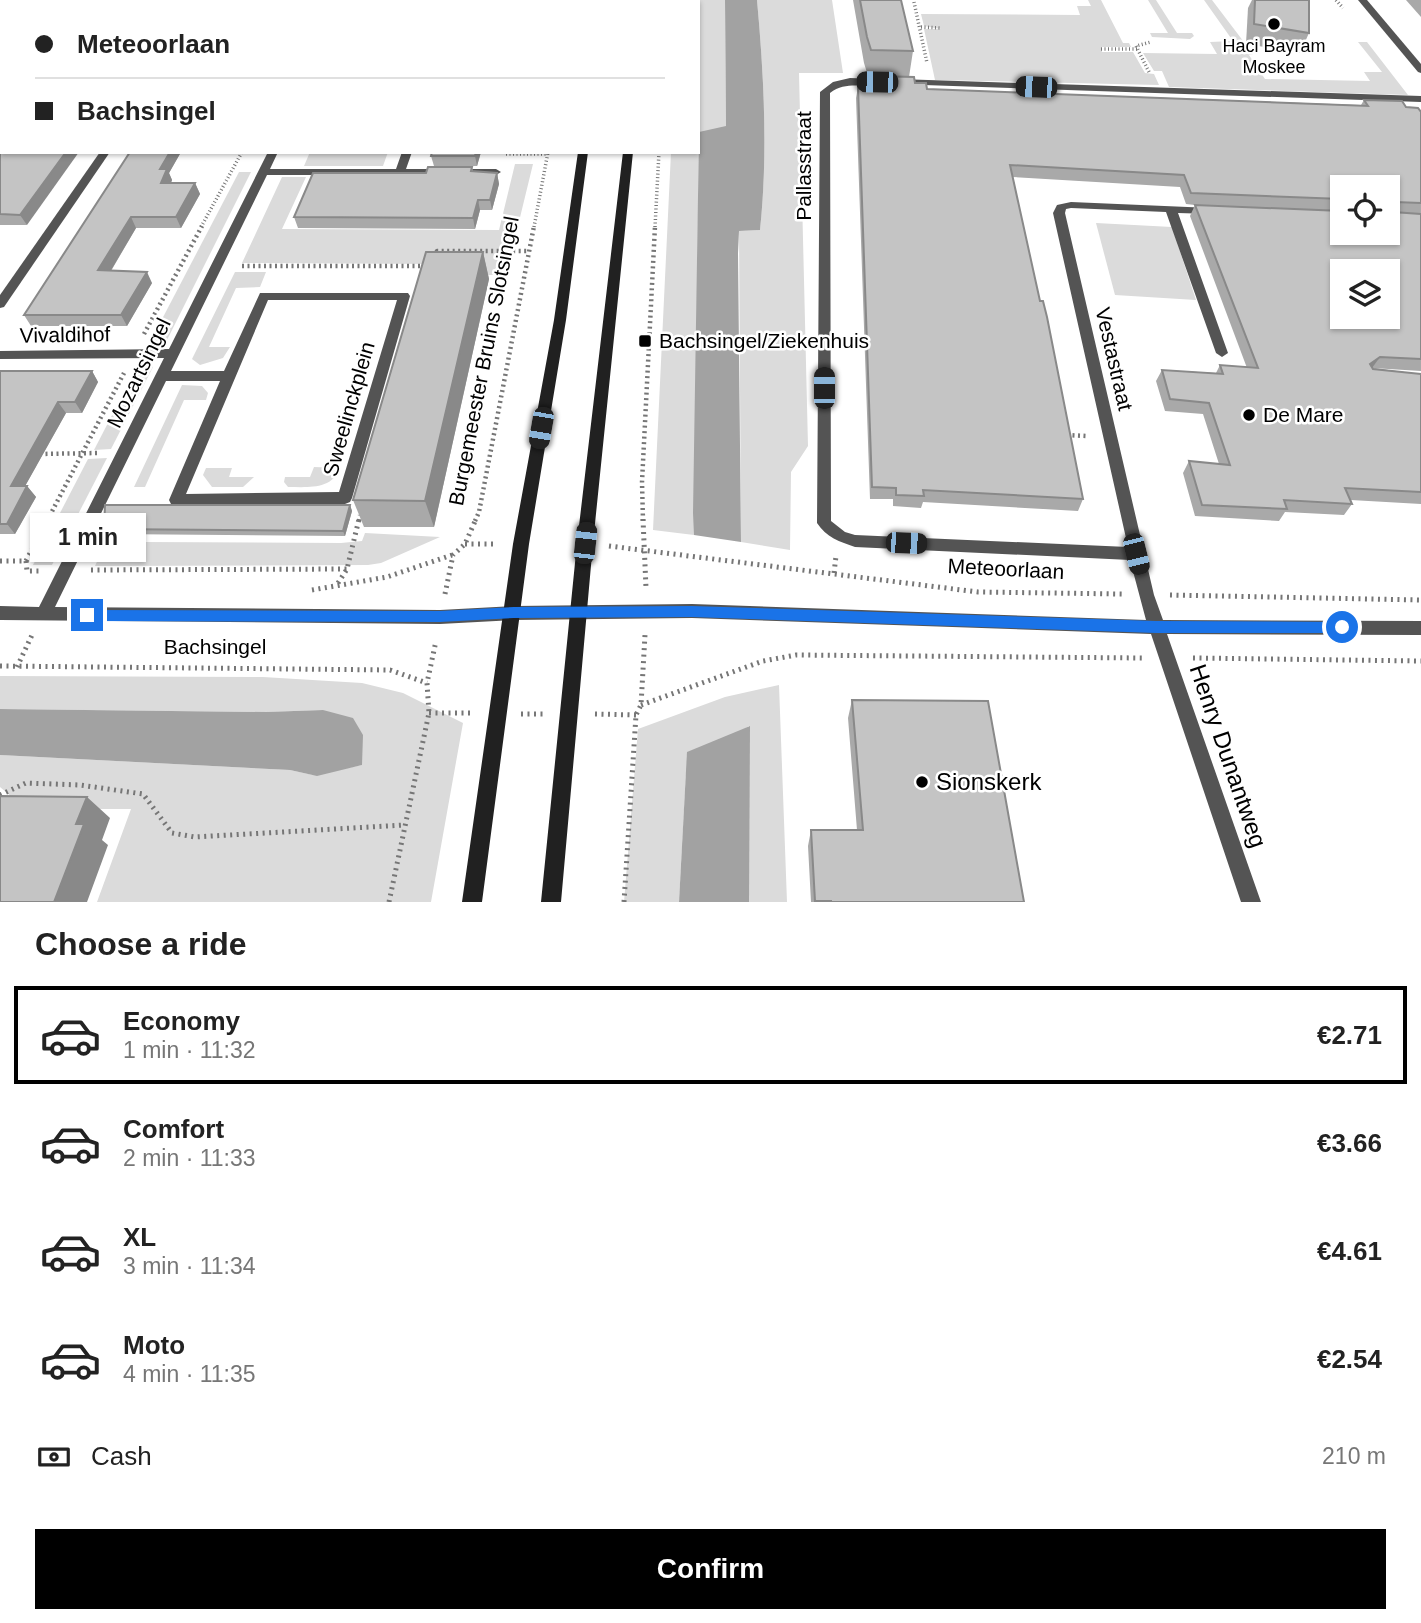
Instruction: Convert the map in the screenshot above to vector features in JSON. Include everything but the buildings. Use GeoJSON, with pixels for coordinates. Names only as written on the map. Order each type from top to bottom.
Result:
{"type":"FeatureCollection","features":[{"type":"Feature","properties":{"kind":"main road"},"geometry":{"type":"LineString","coordinates":[[472,902],[522,544],[559,320],[583,154]]}},
{"type":"Feature","properties":{"kind":"main road"},"geometry":{"type":"LineString","coordinates":[[551,902],[585,543],[628,154]]}},
{"type":"Feature","properties":{"kind":"street"},"geometry":{"type":"LineString","coordinates":[[1362,0],[1421,70]]}},
{"type":"Feature","properties":{"kind":"street","name":"Pallasstraat"},"geometry":{"type":"LineString","coordinates":[[1136,554],[855,541],[840,536],[824,523],[825,92],[832,85],[850,81],[1421,99]]}},
{"type":"Feature","properties":{"kind":"street","name":"Vivaldihof"},"geometry":{"type":"LineString","coordinates":[[0,304],[104,154]]}},
{"type":"Feature","properties":{"kind":"street","name":"Mozartsingel"},"geometry":{"type":"LineString","coordinates":[[44,613],[272,154]]}},
{"type":"Feature","properties":{"kind":"street"},"geometry":{"type":"LineString","coordinates":[[400,172],[406,154]]}},
{"type":"Feature","properties":{"kind":"street"},"geometry":{"type":"LineString","coordinates":[[264,172],[496,172]]}},
{"type":"Feature","properties":{"kind":"street","name":"Vestastraat"},"geometry":{"type":"LineString","coordinates":[[1156,627],[1136,554],[1059,213],[1061,207],[1071,205],[1226,212]]}},
{"type":"Feature","properties":{"kind":"street"},"geometry":{"type":"LineString","coordinates":[[1171,210],[1222,353]]}},
{"type":"Feature","properties":{"kind":"street","name":"Sweelinckplein"},"geometry":{"type":"LineString","coordinates":[[264,296],[404,296],[345,498],[176,500],[229,376],[264,296]]}},
{"type":"Feature","properties":{"kind":"street","name":"Vivaldihof"},"geometry":{"type":"LineString","coordinates":[[0,355],[173,353]]}},
{"type":"Feature","properties":{"kind":"street"},"geometry":{"type":"LineString","coordinates":[[162,376],[229,376]]}},
{"type":"Feature","properties":{"kind":"street","name":"Bachsingel"},"geometry":{"type":"LineString","coordinates":[[0,613],[440,617],[514,612],[579,613]]}},
{"type":"Feature","properties":{"kind":"street"},"geometry":{"type":"LineString","coordinates":[[579,613],[646,612],[1156,627],[1421,628]]}},
{"type":"Feature","properties":{"kind":"street","name":"Henry Dunantweg"},"geometry":{"type":"LineString","coordinates":[[1156,627],[1251,902]]}},
{"type":"Feature","properties":{"kind":"path"},"geometry":{"type":"LineString","coordinates":[[914,2],[931,83]]}},
{"type":"Feature","properties":{"kind":"path"},"geometry":{"type":"LineString","coordinates":[[920,27],[941,28]]}},
{"type":"Feature","properties":{"kind":"path"},"geometry":{"type":"LineString","coordinates":[[1151,41],[1136,46],[1149,72],[1158,73],[1168,91]]}},
{"type":"Feature","properties":{"kind":"path"},"geometry":{"type":"LineString","coordinates":[[1101,49],[1138,49]]}},
{"type":"Feature","properties":{"kind":"path"},"geometry":{"type":"LineString","coordinates":[[496,172],[501,154]]}},
{"type":"Feature","properties":{"kind":"path","name":"Burgemeester Bruins Slotsingel"},"geometry":{"type":"LineString","coordinates":[[453,555],[465,544],[479,512],[548,154]]}},
{"type":"Feature","properties":{"kind":"path"},"geometry":{"type":"LineString","coordinates":[[624,902],[636,715],[641,705],[646,612],[642,482],[659,154]]}},
{"type":"Feature","properties":{"kind":"path"},"geometry":{"type":"LineString","coordinates":[[216,266],[431,267],[438,251],[529,251]]}},
{"type":"Feature","properties":{"kind":"path"},"geometry":{"type":"LineString","coordinates":[[1059,435],[1110,438]]}},
{"type":"Feature","properties":{"kind":"path"},"geometry":{"type":"LineString","coordinates":[[28,453],[123,453]]}},
{"type":"Feature","properties":{"kind":"path"},"geometry":{"type":"LineString","coordinates":[[337,584],[347,569],[360,515],[345,498]]}},
{"type":"Feature","properties":{"kind":"path","name":"Meteoorlaan"},"geometry":{"type":"LineString","coordinates":[[585,543],[978,592],[1421,600]]}},
{"type":"Feature","properties":{"kind":"path"},"geometry":{"type":"LineString","coordinates":[[465,544],[522,544]]}},
{"type":"Feature","properties":{"kind":"path"},"geometry":{"type":"LineString","coordinates":[[310,591],[387,577],[453,555]]}},
{"type":"Feature","properties":{"kind":"path"},"geometry":{"type":"LineString","coordinates":[[389,902],[429,713],[427,683],[453,555]]}},
{"type":"Feature","properties":{"kind":"path"},"geometry":{"type":"LineString","coordinates":[[0,561],[26,561],[27,571],[45,571],[69,562],[106,572],[347,569]]}},
{"type":"Feature","properties":{"kind":"path"},"geometry":{"type":"LineString","coordinates":[[641,705],[763,661],[796,654],[1421,661]]}},
{"type":"Feature","properties":{"kind":"path","name":"Bachsingel"},"geometry":{"type":"LineString","coordinates":[[0,666],[390,670],[427,683]]}},
{"type":"Feature","properties":{"kind":"path"},"geometry":{"type":"LineString","coordinates":[[429,713],[636,715]]}},
{"type":"Feature","properties":{"kind":"path"},"geometry":{"type":"LineString","coordinates":[[0,795],[26,783],[80,785],[143,794],[172,833],[195,837],[405,825]]}},
{"type":"Feature","properties":{"kind":"shaded area"},"geometry":{"type":"Polygon","coordinates":[[[700,0],[725,0],[726,127],[700,133],[700,0]]]}},
{"type":"Feature","properties":{"kind":"shaded area"},"geometry":{"type":"Polygon","coordinates":[[[725,0],[757,0],[762,57],[764,173],[760,230],[739,231],[741,542],[694,535],[693,513],[700,132],[726,126],[725,0]]]}},
{"type":"Feature","properties":{"kind":"shaded area"},"geometry":{"type":"Polygon","coordinates":[[[757,0],[832,0],[843,73],[799,73],[808,446],[791,472],[790,550],[741,542],[739,231],[760,230],[764,173],[763,86],[757,0]]]}},
{"type":"Feature","properties":{"kind":"shaded area"},"geometry":{"type":"Polygon","coordinates":[[[1088,0],[1101,0],[1123,43],[1129,43],[1131,47],[1101,47],[1102,52],[1133,52],[1145,73],[1154,74],[1159,85],[935,80],[924,29],[941,29],[924,26],[921,14],[1080,15],[1077,6],[1091,6],[1088,0]]]}},
{"type":"Feature","properties":{"kind":"shaded area"},"geometry":{"type":"Polygon","coordinates":[[[1148,0],[1156,0],[1177,33],[1192,33],[1194,36],[1190,39],[1152,37],[1150,33],[1168,33],[1148,0]]]}},
{"type":"Feature","properties":{"kind":"shaded area"},"geometry":{"type":"Polygon","coordinates":[[[1204,0],[1212,0],[1253,54],[1249,55],[1265,79],[1370,81],[1364,72],[1382,72],[1358,42],[1367,42],[1408,95],[1169,87],[1162,71],[1154,71],[1143,53],[1217,54],[1210,42],[1233,41],[1204,0]]]}},
{"type":"Feature","properties":{"kind":"shaded area"},"geometry":{"type":"Polygon","coordinates":[[[309,154],[387,154],[383,166],[304,166],[309,154]]]}},
{"type":"Feature","properties":{"kind":"shaded area"},"geometry":{"type":"Polygon","coordinates":[[[671,154],[699,154],[694,535],[653,530],[671,154]]]}},
{"type":"Feature","properties":{"kind":"shaded area"},"geometry":{"type":"Polygon","coordinates":[[[515,164],[533,164],[506,275],[434,275],[437,264],[242,263],[282,177],[306,177],[282,229],[499,230],[515,164]]]}},
{"type":"Feature","properties":{"kind":"shaded area"},"geometry":{"type":"Polygon","coordinates":[[[239,172],[251,172],[165,344],[149,344],[239,172]]]}},
{"type":"Feature","properties":{"kind":"shaded area"},"geometry":{"type":"Polygon","coordinates":[[[1096,223],[1172,227],[1196,300],[1115,295],[1096,223]]]}},
{"type":"Feature","properties":{"kind":"shaded area"},"geometry":{"type":"Polygon","coordinates":[[[235,272],[266,272],[260,287],[236,288],[209,347],[230,347],[223,358],[200,365],[192,359],[235,272]]]}},
{"type":"Feature","properties":{"kind":"shaded area"},"geometry":{"type":"Polygon","coordinates":[[[149,364],[153,367],[111,449],[94,450],[138,365],[149,364]]]}},
{"type":"Feature","properties":{"kind":"shaded area"},"geometry":{"type":"Polygon","coordinates":[[[182,385],[202,386],[208,393],[206,400],[184,400],[145,487],[134,487],[182,385]]]}},
{"type":"Feature","properties":{"kind":"shaded area"},"geometry":{"type":"Polygon","coordinates":[[[107,458],[52,565],[33,565],[88,459],[107,458]]]}},
{"type":"Feature","properties":{"kind":"shaded area"},"geometry":{"type":"Polygon","coordinates":[[[314,467],[340,468],[331,480],[318,486],[288,487],[284,482],[285,477],[310,477],[314,467]]]}},
{"type":"Feature","properties":{"kind":"shaded area"},"geometry":{"type":"Polygon","coordinates":[[[206,468],[232,468],[229,477],[254,477],[243,487],[212,487],[203,475],[206,468]]]}},
{"type":"Feature","properties":{"kind":"shaded area"},"geometry":{"type":"Polygon","coordinates":[[[154,507],[142,542],[341,543],[362,541],[365,533],[440,537],[381,563],[368,565],[95,566],[120,511],[154,507]]]}},
{"type":"Feature","properties":{"kind":"shaded area"},"geometry":{"type":"Polygon","coordinates":[[[0,676],[263,677],[362,683],[403,693],[463,723],[431,902],[97,902],[131,809],[26,809],[0,787],[0,755],[290,770],[313,775],[362,765],[323,710],[266,712],[0,709],[0,676]]]}},
{"type":"Feature","properties":{"kind":"shaded area"},"geometry":{"type":"Polygon","coordinates":[[[779,685],[787,902],[749,902],[749,726],[686,772],[679,902],[624,902],[638,729],[725,697],[779,685]]]}},
{"type":"Feature","properties":{"kind":"shaded area"},"geometry":{"type":"Polygon","coordinates":[[[0,709],[266,712],[323,710],[353,718],[363,735],[362,765],[317,776],[290,770],[0,755],[0,709]]]}},
{"type":"Feature","properties":{"kind":"shaded area"},"geometry":{"type":"Polygon","coordinates":[[[750,726],[749,902],[679,902],[687,752],[750,726]]]}},
{"type":"Feature","properties":{"kind":"place","name":"Haci Bayram Moskee"},"geometry":{"type":"Point","coordinates":[1274,24]}},
{"type":"Feature","properties":{"kind":"place","name":"Bachsingel/Ziekenhuis"},"geometry":{"type":"Point","coordinates":[645,341]}},
{"type":"Feature","properties":{"kind":"place","name":"De Mare"},"geometry":{"type":"Point","coordinates":[1249,415]}},
{"type":"Feature","properties":{"kind":"place","name":"Sionskerk"},"geometry":{"type":"Point","coordinates":[922,782]}},
{"type":"Feature","properties":{"kind":"route"},"geometry":{"type":"LineString","coordinates":[[87,615],[440,617],[514,612],[692,611],[1156,627],[1342,627]]}}]}
